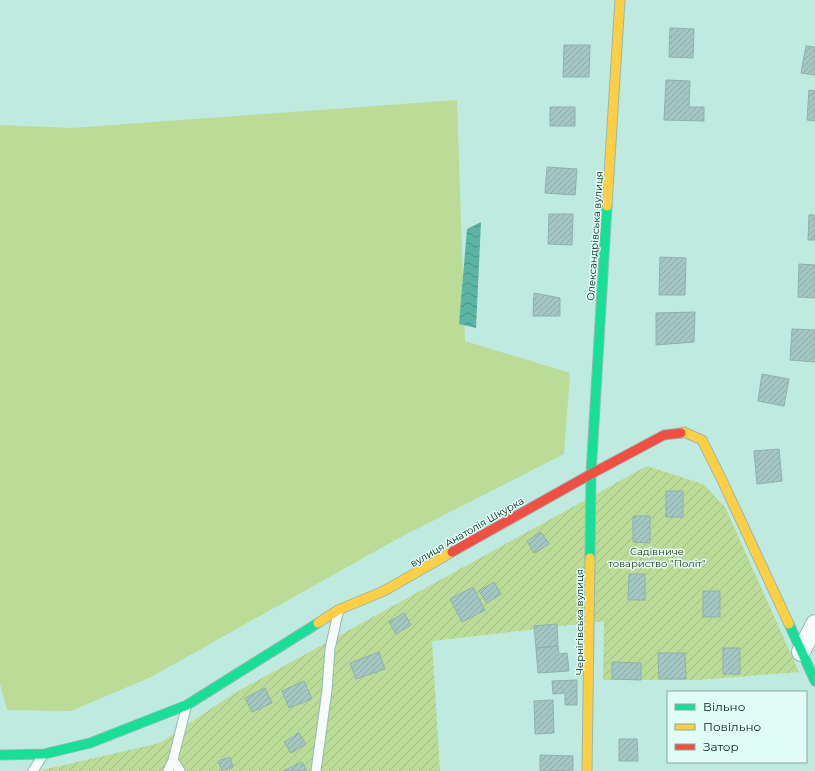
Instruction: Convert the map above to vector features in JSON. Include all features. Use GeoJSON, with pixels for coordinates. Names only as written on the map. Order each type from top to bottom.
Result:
{"type":"FeatureCollection","features":[{"type":"Feature","properties":{"kind":"street","name":"Олександрівська вулиця"},"geometry":{"type":"LineString","coordinates":[[591,474],[620,0]]}},
{"type":"Feature","properties":{"kind":"street","name":"вулиця Анатолія Шкурка"},"geometry":{"type":"LineString","coordinates":[[0,755],[44,754],[90,743],[187,705],[338,610],[384,591],[591,474],[664,435],[684,432],[702,440],[815,681]]}},
{"type":"Feature","properties":{"kind":"street","name":"Чернігівська вулиця"},"geometry":{"type":"LineString","coordinates":[[587,771],[590,689],[591,474]]}},
{"type":"Feature","properties":{"kind":"street"},"geometry":{"type":"LineString","coordinates":[[801,652],[815,624]]}},
{"type":"Feature","properties":{"kind":"lane"},"geometry":{"type":"LineString","coordinates":[[316,771],[327,690],[330,649],[338,610]]}},
{"type":"Feature","properties":{"kind":"lane"},"geometry":{"type":"LineString","coordinates":[[168,771],[173,760],[187,705]]}},
{"type":"Feature","properties":{"kind":"lane"},"geometry":{"type":"LineString","coordinates":[[33,771],[44,754]]}},
{"type":"Feature","properties":{"kind":"lane"},"geometry":{"type":"LineString","coordinates":[[173,760],[180,771]]}},
{"type":"Feature","properties":{"kind":"green space"},"geometry":{"type":"Polygon","coordinates":[[[457,100],[465,341],[570,373],[564,454],[397,539],[151,677],[71,711],[7,710],[0,684],[0,125],[72,128],[457,100]]]}},
{"type":"Feature","properties":{"kind":"green space","name":"Садівниче товариство \"Політ\""},"geometry":{"type":"Polygon","coordinates":[[[647,466],[703,484],[725,507],[799,672],[698,680],[603,680],[604,621],[432,641],[440,771],[38,771],[160,743],[233,694],[647,466]]]}},
{"type":"Feature","properties":{"kind":"water"},"geometry":{"type":"Polygon","coordinates":[[[481,222],[476,328],[459,324],[467,229],[481,222]]]}},
{"type":"Feature","properties":{"kind":"building"},"geometry":{"type":"Polygon","coordinates":[[[670,28],[694,29],[693,58],[669,57],[670,28]]]}},
{"type":"Feature","properties":{"kind":"building"},"geometry":{"type":"Polygon","coordinates":[[[564,45],[590,45],[589,77],[563,77],[564,45]]]}},
{"type":"Feature","properties":{"kind":"building"},"geometry":{"type":"Polygon","coordinates":[[[806,46],[815,47],[815,75],[801,73],[806,46]]]}},
{"type":"Feature","properties":{"kind":"building"},"geometry":{"type":"Polygon","coordinates":[[[666,80],[690,81],[689,107],[704,107],[704,121],[664,120],[666,80]]]}},
{"type":"Feature","properties":{"kind":"building"},"geometry":{"type":"Polygon","coordinates":[[[809,90],[815,91],[815,121],[807,120],[809,90]]]}},
{"type":"Feature","properties":{"kind":"building"},"geometry":{"type":"Polygon","coordinates":[[[550,107],[575,107],[575,126],[550,126],[550,107]]]}},
{"type":"Feature","properties":{"kind":"building"},"geometry":{"type":"Polygon","coordinates":[[[547,167],[577,169],[575,195],[545,193],[547,167]]]}},
{"type":"Feature","properties":{"kind":"building"},"geometry":{"type":"Polygon","coordinates":[[[549,214],[573,214],[572,245],[548,244],[549,214]]]}},
{"type":"Feature","properties":{"kind":"building"},"geometry":{"type":"Polygon","coordinates":[[[809,215],[815,215],[815,240],[808,240],[809,215]]]}},
{"type":"Feature","properties":{"kind":"building"},"geometry":{"type":"Polygon","coordinates":[[[660,257],[686,258],[685,295],[659,295],[660,257]]]}},
{"type":"Feature","properties":{"kind":"building"},"geometry":{"type":"Polygon","coordinates":[[[799,264],[815,265],[815,298],[798,297],[799,264]]]}},
{"type":"Feature","properties":{"kind":"building"},"geometry":{"type":"Polygon","coordinates":[[[534,293],[560,298],[560,316],[533,316],[534,293]]]}},
{"type":"Feature","properties":{"kind":"building"},"geometry":{"type":"Polygon","coordinates":[[[695,312],[694,342],[656,345],[656,313],[695,312]]]}},
{"type":"Feature","properties":{"kind":"building"},"geometry":{"type":"Polygon","coordinates":[[[792,329],[815,330],[815,362],[790,360],[792,329]]]}},
{"type":"Feature","properties":{"kind":"building"},"geometry":{"type":"Polygon","coordinates":[[[762,374],[789,379],[784,406],[758,401],[762,374]]]}},
{"type":"Feature","properties":{"kind":"building"},"geometry":{"type":"Polygon","coordinates":[[[779,449],[782,481],[757,484],[754,451],[779,449]]]}},
{"type":"Feature","properties":{"kind":"building"},"geometry":{"type":"Polygon","coordinates":[[[666,491],[683,491],[683,517],[666,517],[666,491]]]}},
{"type":"Feature","properties":{"kind":"building"},"geometry":{"type":"Polygon","coordinates":[[[633,516],[650,516],[650,543],[633,542],[633,516]]]}},
{"type":"Feature","properties":{"kind":"building"},"geometry":{"type":"Polygon","coordinates":[[[541,532],[549,544],[534,553],[527,541],[541,532]]]}},
{"type":"Feature","properties":{"kind":"building"},"geometry":{"type":"Polygon","coordinates":[[[629,574],[645,574],[645,600],[628,600],[629,574]]]}},
{"type":"Feature","properties":{"kind":"building"},"geometry":{"type":"Polygon","coordinates":[[[494,582],[501,594],[487,603],[479,591],[494,582]]]}},
{"type":"Feature","properties":{"kind":"building"},"geometry":{"type":"Polygon","coordinates":[[[473,587],[485,610],[462,622],[450,599],[473,587]]]}},
{"type":"Feature","properties":{"kind":"building"},"geometry":{"type":"Polygon","coordinates":[[[703,591],[720,591],[720,617],[703,617],[703,591]]]}},
{"type":"Feature","properties":{"kind":"building"},"geometry":{"type":"Polygon","coordinates":[[[404,613],[411,625],[396,634],[389,622],[404,613]]]}},
{"type":"Feature","properties":{"kind":"building"},"geometry":{"type":"Polygon","coordinates":[[[557,624],[558,646],[536,648],[534,626],[557,624]]]}},
{"type":"Feature","properties":{"kind":"building"},"geometry":{"type":"Polygon","coordinates":[[[558,646],[559,654],[567,653],[569,671],[538,673],[536,648],[558,646]]]}},
{"type":"Feature","properties":{"kind":"building"},"geometry":{"type":"Polygon","coordinates":[[[723,648],[740,648],[740,674],[723,674],[723,648]]]}},
{"type":"Feature","properties":{"kind":"building"},"geometry":{"type":"Polygon","coordinates":[[[379,652],[385,669],[356,679],[350,663],[379,652]]]}},
{"type":"Feature","properties":{"kind":"building"},"geometry":{"type":"Polygon","coordinates":[[[658,653],[685,653],[686,679],[659,679],[658,653]]]}},
{"type":"Feature","properties":{"kind":"building"},"geometry":{"type":"Polygon","coordinates":[[[612,662],[641,663],[641,680],[612,679],[612,662]]]}},
{"type":"Feature","properties":{"kind":"building"},"geometry":{"type":"Polygon","coordinates":[[[577,680],[577,705],[565,705],[565,693],[553,694],[552,681],[577,680]]]}},
{"type":"Feature","properties":{"kind":"building"},"geometry":{"type":"Polygon","coordinates":[[[304,681],[312,699],[289,708],[282,691],[304,681]]]}},
{"type":"Feature","properties":{"kind":"building"},"geometry":{"type":"Polygon","coordinates":[[[265,688],[272,703],[252,712],[245,698],[265,688]]]}},
{"type":"Feature","properties":{"kind":"building"},"geometry":{"type":"Polygon","coordinates":[[[553,700],[554,733],[535,734],[534,701],[553,700]]]}},
{"type":"Feature","properties":{"kind":"building"},"geometry":{"type":"Polygon","coordinates":[[[299,733],[306,744],[291,753],[284,742],[299,733]]]}},
{"type":"Feature","properties":{"kind":"building"},"geometry":{"type":"Polygon","coordinates":[[[619,739],[637,739],[638,761],[619,761],[619,739]]]}},
{"type":"Feature","properties":{"kind":"building"},"geometry":{"type":"Polygon","coordinates":[[[540,755],[573,756],[573,771],[540,771],[540,755]]]}},
{"type":"Feature","properties":{"kind":"building"},"geometry":{"type":"Polygon","coordinates":[[[230,757],[233,767],[222,771],[218,761],[230,757]]]}},
{"type":"Feature","properties":{"kind":"building"},"geometry":{"type":"Polygon","coordinates":[[[302,762],[307,771],[283,771],[302,762]]]}},
{"type":"Feature","properties":{"kind":"traffic: fast"},"geometry":{"type":"LineString","coordinates":[[590,558],[591,474],[607,206]]}},
{"type":"Feature","properties":{"kind":"traffic: fast"},"geometry":{"type":"LineString","coordinates":[[0,755],[44,754],[90,743],[187,705],[318,623]]}},
{"type":"Feature","properties":{"kind":"traffic: fast"},"geometry":{"type":"LineString","coordinates":[[789,624],[815,681]]}},
{"type":"Feature","properties":{"kind":"traffic: slow"},"geometry":{"type":"LineString","coordinates":[[607,206],[620,0]]}},
{"type":"Feature","properties":{"kind":"traffic: slow"},"geometry":{"type":"LineString","coordinates":[[681,433],[684,432],[702,440],[789,624]]}},
{"type":"Feature","properties":{"kind":"traffic: slow"},"geometry":{"type":"LineString","coordinates":[[318,623],[338,610],[384,591],[452,552]]}},
{"type":"Feature","properties":{"kind":"traffic: slow"},"geometry":{"type":"LineString","coordinates":[[587,771],[590,558]]}},
{"type":"Feature","properties":{"kind":"traffic: jam"},"geometry":{"type":"LineString","coordinates":[[452,552],[664,435],[681,433]]}}]}
